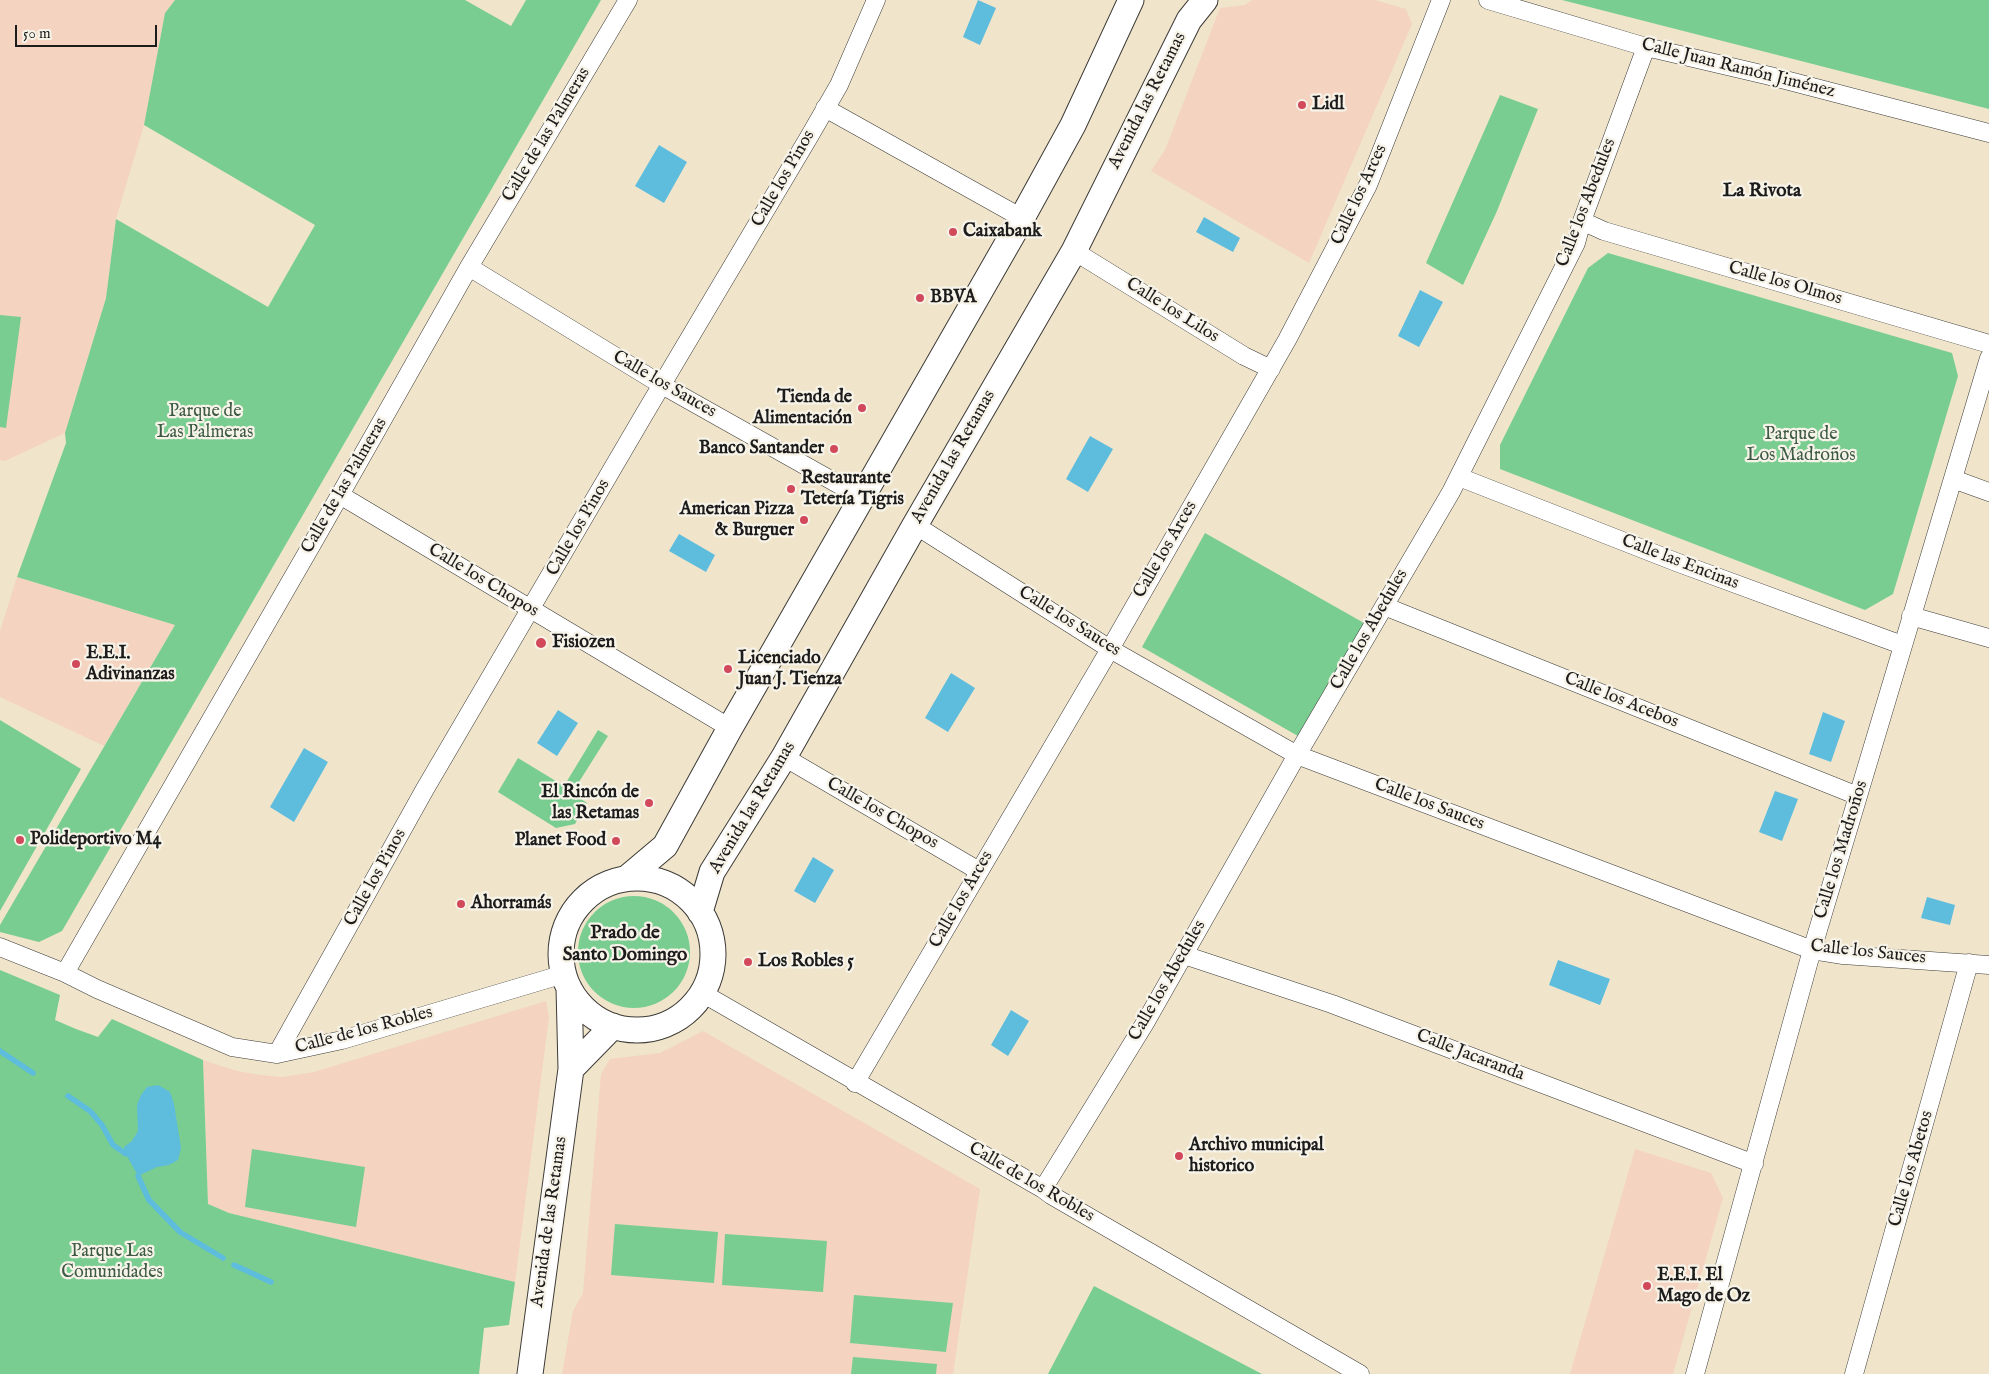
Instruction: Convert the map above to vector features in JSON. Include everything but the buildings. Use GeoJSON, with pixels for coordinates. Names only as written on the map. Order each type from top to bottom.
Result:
{"type":"FeatureCollection","features":[{"type":"Feature","properties":{"kind":"street","name":"Calle de las Palmeras"},"geometry":{"type":"LineString","coordinates":[[65,973],[469,267],[628,0]]}},
{"type":"Feature","properties":{"kind":"street","name":"Calle los Pinos"},"geometry":{"type":"LineString","coordinates":[[277,1054],[425,789],[839,85],[876,0]]}},
{"type":"Feature","properties":{"kind":"street"},"geometry":{"type":"LineString","coordinates":[[627,878],[665,846],[861,497],[1022,218],[1072,125],[1131,0]]}},
{"type":"Feature","properties":{"kind":"street","name":"Avenida las Retamas"},"geometry":{"type":"LineString","coordinates":[[700,912],[712,872],[784,757],[1074,250],[1189,20],[1205,0]]}},
{"type":"Feature","properties":{"kind":"street","name":"Calle los Arces"},"geometry":{"type":"LineString","coordinates":[[856,1082],[1110,649],[1271,369],[1325,270],[1368,185],[1440,0]]}},
{"type":"Feature","properties":{"kind":"street","name":"Calle Juan Ramón Jiménez"},"geometry":{"type":"LineString","coordinates":[[1488,0],[1646,47],[1770,76],[1989,133]]}},
{"type":"Feature","properties":{"kind":"street","name":"Calle los Abedules"},"geometry":{"type":"LineString","coordinates":[[1043,1188],[1145,1023],[1297,754],[1459,476],[1576,243],[1582,221],[1646,47]]}},
{"type":"Feature","properties":{"kind":"street"},"geometry":{"type":"LineString","coordinates":[[825,108],[1022,218]]}},
{"type":"Feature","properties":{"kind":"street","name":"Calle los Olmos"},"geometry":{"type":"LineString","coordinates":[[1582,221],[1604,230],[1715,264],[1989,344]]}},
{"type":"Feature","properties":{"kind":"street","name":"Calle los Lilos"},"geometry":{"type":"LineString","coordinates":[[1074,250],[1244,356],[1271,369]]}},
{"type":"Feature","properties":{"kind":"street","name":"Calle los Sauces"},"geometry":{"type":"LineString","coordinates":[[469,267],[662,385],[861,497]]}},
{"type":"Feature","properties":{"kind":"street","name":"Calle los Madroños"},"geometry":{"type":"LineString","coordinates":[[1695,1374],[1812,950],[1989,358]]}},
{"type":"Feature","properties":{"kind":"street","name":"Calle las Encinas"},"geometry":{"type":"LineString","coordinates":[[1459,476],[1676,562],[1902,645]]}},
{"type":"Feature","properties":{"kind":"street"},"geometry":{"type":"LineString","coordinates":[[1952,478],[1989,492]]}},
{"type":"Feature","properties":{"kind":"street","name":"Calle los Chopos"},"geometry":{"type":"LineString","coordinates":[[340,495],[730,728]]}},
{"type":"Feature","properties":{"kind":"street","name":"Calle los Sauces"},"geometry":{"type":"LineString","coordinates":[[915,525],[1110,649],[1297,754],[1812,950],[1843,955],[1983,961]]}},
{"type":"Feature","properties":{"kind":"street","name":"Calle los Acebos"},"geometry":{"type":"LineString","coordinates":[[1384,606],[1858,796]]}},
{"type":"Feature","properties":{"kind":"street"},"geometry":{"type":"LineString","coordinates":[[1911,616],[1989,638]]}},
{"type":"Feature","properties":{"kind":"street","name":"Calle los Chopos"},"geometry":{"type":"LineString","coordinates":[[784,757],[980,871]]}},
{"type":"Feature","properties":{"kind":"street"},"geometry":{"type":"LineString","coordinates":[[648,878],[668,884],[686,896],[700,912],[710,931],[713,952],[710,974],[702,993],[685,1013],[663,1025],[638,1030],[612,1026],[595,1017],[580,1004],[566,981],[561,952],[565,929],[575,909],[593,891],[615,880],[648,878]]}},
{"type":"Feature","properties":{"kind":"street","name":"Calle de los Robles"},"geometry":{"type":"LineString","coordinates":[[0,947],[65,973],[96,989],[232,1047],[277,1054],[342,1040],[566,981]]}},
{"type":"Feature","properties":{"kind":"street","name":"Calle Jacaranda"},"geometry":{"type":"LineString","coordinates":[[1184,955],[1332,1004],[1754,1164]]}},
{"type":"Feature","properties":{"kind":"street","name":"Calle los Abetos"},"geometry":{"type":"LineString","coordinates":[[1854,1374],[1983,961]]}},
{"type":"Feature","properties":{"kind":"street","name":"Avenida de las Retamas"},"geometry":{"type":"LineString","coordinates":[[530,1374],[571,1069],[566,981]]}},
{"type":"Feature","properties":{"kind":"street","name":"Calle de los Robles"},"geometry":{"type":"LineString","coordinates":[[702,993],[1043,1188],[1051,1195],[1360,1374]]}},
{"type":"Feature","properties":{"kind":"street"},"geometry":{"type":"LineString","coordinates":[[571,1069],[612,1026]]}},
{"type":"Feature","properties":{"kind":"shaded area"},"geometry":{"type":"Polygon","coordinates":[[[0,0],[175,0],[165,13],[144,125],[116,219],[106,298],[65,433],[5,461],[0,460],[0,0]]]}},
{"type":"Feature","properties":{"kind":"shaded area"},"geometry":{"type":"Polygon","coordinates":[[[1252,0],[1375,0],[1406,9],[1412,24],[1309,263],[1151,171],[1165,150],[1220,8],[1245,5],[1252,0]]]}},
{"type":"Feature","properties":{"kind":"shaded area","name":"E.E.I. Adivinanzas"},"geometry":{"type":"Polygon","coordinates":[[[17,577],[175,625],[104,746],[0,697],[0,631],[17,577]]]}},
{"type":"Feature","properties":{"kind":"shaded area"},"geometry":{"type":"Polygon","coordinates":[[[546,1001],[549,1017],[515,1282],[229,1213],[208,1204],[203,1060],[237,1071],[261,1075],[282,1077],[314,1072],[546,1001]]]}},
{"type":"Feature","properties":{"kind":"shaded area"},"geometry":{"type":"Polygon","coordinates":[[[703,1031],[980,1189],[953,1374],[562,1374],[573,1311],[583,1293],[601,1074],[610,1059],[660,1053],[703,1031]]]}},
{"type":"Feature","properties":{"kind":"shaded area","name":"E.E.I. El Mago de Oz"},"geometry":{"type":"Polygon","coordinates":[[[1635,1149],[1711,1173],[1723,1198],[1673,1374],[1570,1374],[1635,1149]]]}},
{"type":"Feature","properties":{"kind":"green space","name":"Parque de Las Palmeras"},"geometry":{"type":"Polygon","coordinates":[[[175,0],[465,0],[511,26],[526,0],[601,0],[62,931],[39,942],[0,932],[0,925],[175,625],[17,577],[66,443],[65,433],[106,298],[116,219],[268,307],[315,225],[144,125],[165,13],[175,0]]]}},
{"type":"Feature","properties":{"kind":"green space"},"geometry":{"type":"Polygon","coordinates":[[[1562,0],[1989,0],[1989,109],[1562,0]]]}},
{"type":"Feature","properties":{"kind":"green space"},"geometry":{"type":"Polygon","coordinates":[[[1500,95],[1538,109],[1497,211],[1463,285],[1426,263],[1500,95]]]}},
{"type":"Feature","properties":{"kind":"green space","name":"Parque de Los Madroños"},"geometry":{"type":"Polygon","coordinates":[[[1608,253],[1952,353],[1958,376],[1893,594],[1865,610],[1500,469],[1500,445],[1588,268],[1608,253]]]}},
{"type":"Feature","properties":{"kind":"green space"},"geometry":{"type":"Polygon","coordinates":[[[0,315],[21,317],[6,428],[0,427],[0,315]]]}},
{"type":"Feature","properties":{"kind":"green space"},"geometry":{"type":"Polygon","coordinates":[[[1205,533],[1364,623],[1298,736],[1142,647],[1205,533]]]}},
{"type":"Feature","properties":{"kind":"green space","name":"Polideportivo M4"},"geometry":{"type":"Polygon","coordinates":[[[0,720],[81,769],[0,911],[0,720]]]}},
{"type":"Feature","properties":{"kind":"green space"},"geometry":{"type":"Polygon","coordinates":[[[598,730],[608,736],[572,793],[587,803],[575,824],[556,828],[498,792],[518,758],[564,786],[598,730]]]}},
{"type":"Feature","properties":{"kind":"green space"},"geometry":{"type":"Polygon","coordinates":[[[634,896],[655,900],[674,912],[686,931],[690,952],[686,973],[674,992],[655,1004],[634,1008],[613,1004],[594,992],[582,973],[578,952],[582,931],[594,912],[613,900],[634,896]]]}},
{"type":"Feature","properties":{"kind":"green space","name":"Parque Las Comunidades"},"geometry":{"type":"Polygon","coordinates":[[[0,970],[60,995],[55,1020],[98,1037],[112,1019],[203,1060],[208,1204],[229,1213],[515,1282],[509,1325],[484,1328],[479,1374],[0,1374],[0,970]]]}},
{"type":"Feature","properties":{"kind":"green space"},"geometry":{"type":"Polygon","coordinates":[[[252,1149],[365,1167],[356,1227],[245,1207],[252,1149]]]}},
{"type":"Feature","properties":{"kind":"green space"},"geometry":{"type":"Polygon","coordinates":[[[615,1224],[718,1232],[714,1283],[611,1275],[615,1224]]]}},
{"type":"Feature","properties":{"kind":"green space"},"geometry":{"type":"Polygon","coordinates":[[[725,1234],[827,1241],[823,1292],[722,1285],[725,1234]]]}},
{"type":"Feature","properties":{"kind":"green space"},"geometry":{"type":"Polygon","coordinates":[[[1094,1286],[1262,1374],[1048,1374],[1094,1286]]]}},
{"type":"Feature","properties":{"kind":"green space"},"geometry":{"type":"Polygon","coordinates":[[[854,1295],[953,1303],[946,1352],[850,1343],[854,1295]]]}},
{"type":"Feature","properties":{"kind":"green space"},"geometry":{"type":"Polygon","coordinates":[[[853,1357],[937,1364],[936,1374],[851,1374],[853,1357]]]}},
{"type":"Feature","properties":{"kind":"water"},"geometry":{"type":"Polygon","coordinates":[[[978,0],[996,8],[980,45],[963,37],[978,0]]]}},
{"type":"Feature","properties":{"kind":"water"},"geometry":{"type":"Polygon","coordinates":[[[659,145],[687,162],[664,203],[635,186],[659,145]]]}},
{"type":"Feature","properties":{"kind":"water"},"geometry":{"type":"Polygon","coordinates":[[[1204,217],[1240,238],[1233,252],[1196,232],[1204,217]]]}},
{"type":"Feature","properties":{"kind":"water"},"geometry":{"type":"Polygon","coordinates":[[[1420,290],[1443,302],[1419,347],[1398,336],[1420,290]]]}},
{"type":"Feature","properties":{"kind":"water"},"geometry":{"type":"Polygon","coordinates":[[[1090,436],[1113,449],[1088,492],[1066,479],[1090,436]]]}},
{"type":"Feature","properties":{"kind":"water"},"geometry":{"type":"Polygon","coordinates":[[[679,534],[715,555],[706,572],[669,551],[679,534]]]}},
{"type":"Feature","properties":{"kind":"water"},"geometry":{"type":"Polygon","coordinates":[[[951,673],[975,688],[948,732],[925,718],[951,673]]]}},
{"type":"Feature","properties":{"kind":"water"},"geometry":{"type":"Polygon","coordinates":[[[558,710],[578,723],[557,756],[537,743],[558,710]]]}},
{"type":"Feature","properties":{"kind":"water"},"geometry":{"type":"Polygon","coordinates":[[[1823,712],[1845,721],[1831,762],[1809,754],[1823,712]]]}},
{"type":"Feature","properties":{"kind":"water"},"geometry":{"type":"Polygon","coordinates":[[[304,748],[328,762],[294,822],[270,807],[304,748]]]}},
{"type":"Feature","properties":{"kind":"water"},"geometry":{"type":"Polygon","coordinates":[[[1775,791],[1798,799],[1782,841],[1759,832],[1775,791]]]}},
{"type":"Feature","properties":{"kind":"water"},"geometry":{"type":"Polygon","coordinates":[[[813,857],[834,870],[815,903],[794,891],[813,857]]]}},
{"type":"Feature","properties":{"kind":"water"},"geometry":{"type":"Polygon","coordinates":[[[1927,897],[1955,905],[1950,925],[1921,918],[1927,897]]]}},
{"type":"Feature","properties":{"kind":"water"},"geometry":{"type":"Polygon","coordinates":[[[1558,960],[1610,979],[1600,1005],[1549,985],[1558,960]]]}},
{"type":"Feature","properties":{"kind":"water"},"geometry":{"type":"Polygon","coordinates":[[[1011,1010],[1029,1021],[1008,1056],[991,1045],[1011,1010]]]}},
{"type":"Feature","properties":{"kind":"water"},"geometry":{"type":"Polygon","coordinates":[[[158,1085],[170,1092],[174,1104],[181,1148],[178,1160],[138,1176],[124,1147],[132,1141],[138,1131],[137,1105],[141,1095],[147,1087],[158,1085]]]}},
{"type":"Feature","properties":{"kind":"waterway"},"geometry":{"type":"LineString","coordinates":[[0,1051],[33,1073]]}},
{"type":"Feature","properties":{"kind":"waterway"},"geometry":{"type":"LineString","coordinates":[[68,1096],[90,1111],[102,1125],[113,1145],[126,1154]]}},
{"type":"Feature","properties":{"kind":"waterway"},"geometry":{"type":"LineString","coordinates":[[138,1176],[149,1200],[180,1232],[223,1258]]}},
{"type":"Feature","properties":{"kind":"waterway"},"geometry":{"type":"LineString","coordinates":[[234,1265],[271,1282]]}},
{"type":"Feature","properties":{"kind":"place","name":"Lidl"},"geometry":{"type":"Point","coordinates":[1302,105]}},
{"type":"Feature","properties":{"kind":"place","name":"Caixabank"},"geometry":{"type":"Point","coordinates":[953,232]}},
{"type":"Feature","properties":{"kind":"place","name":"BBVA"},"geometry":{"type":"Point","coordinates":[920,298]}},
{"type":"Feature","properties":{"kind":"place","name":"Tienda de Alimentación"},"geometry":{"type":"Point","coordinates":[862,408]}},
{"type":"Feature","properties":{"kind":"place","name":"Banco Santander"},"geometry":{"type":"Point","coordinates":[834,449]}},
{"type":"Feature","properties":{"kind":"place","name":"Restaurante Tetería Tigris"},"geometry":{"type":"Point","coordinates":[791,489]}},
{"type":"Feature","properties":{"kind":"place","name":"American Pizza & Burguer"},"geometry":{"type":"Point","coordinates":[804,520]}},
{"type":"Feature","properties":{"kind":"place","name":"Fisiozen"},"geometry":{"type":"Point","coordinates":[541,643]}},
{"type":"Feature","properties":{"kind":"place","name":"E.E.I. Adivinanzas"},"geometry":{"type":"Point","coordinates":[76,664]}},
{"type":"Feature","properties":{"kind":"place","name":"Licenciado Juan J. Tienza"},"geometry":{"type":"Point","coordinates":[728,669]}},
{"type":"Feature","properties":{"kind":"place","name":"El Rincón de las Retamas"},"geometry":{"type":"Point","coordinates":[649,803]}},
{"type":"Feature","properties":{"kind":"place","name":"Polideportivo M4"},"geometry":{"type":"Point","coordinates":[20,840]}},
{"type":"Feature","properties":{"kind":"place","name":"Planet Food"},"geometry":{"type":"Point","coordinates":[616,841]}},
{"type":"Feature","properties":{"kind":"place","name":"Ahorramás"},"geometry":{"type":"Point","coordinates":[461,904]}},
{"type":"Feature","properties":{"kind":"place","name":"Los Robles 5"},"geometry":{"type":"Point","coordinates":[748,962]}},
{"type":"Feature","properties":{"kind":"place","name":"Archivo municipal historico"},"geometry":{"type":"Point","coordinates":[1179,1156]}},
{"type":"Feature","properties":{"kind":"place","name":"E.E.I. El Mago de Oz"},"geometry":{"type":"Point","coordinates":[1647,1286]}},
{"type":"Feature","properties":{"kind":"district","name":"La Rivota"},"geometry":{"type":"Point","coordinates":[1762,192]}},
{"type":"Feature","properties":{"kind":"district","name":"Prado de Santo Domingo"},"geometry":{"type":"Point","coordinates":[625,945]}}]}
